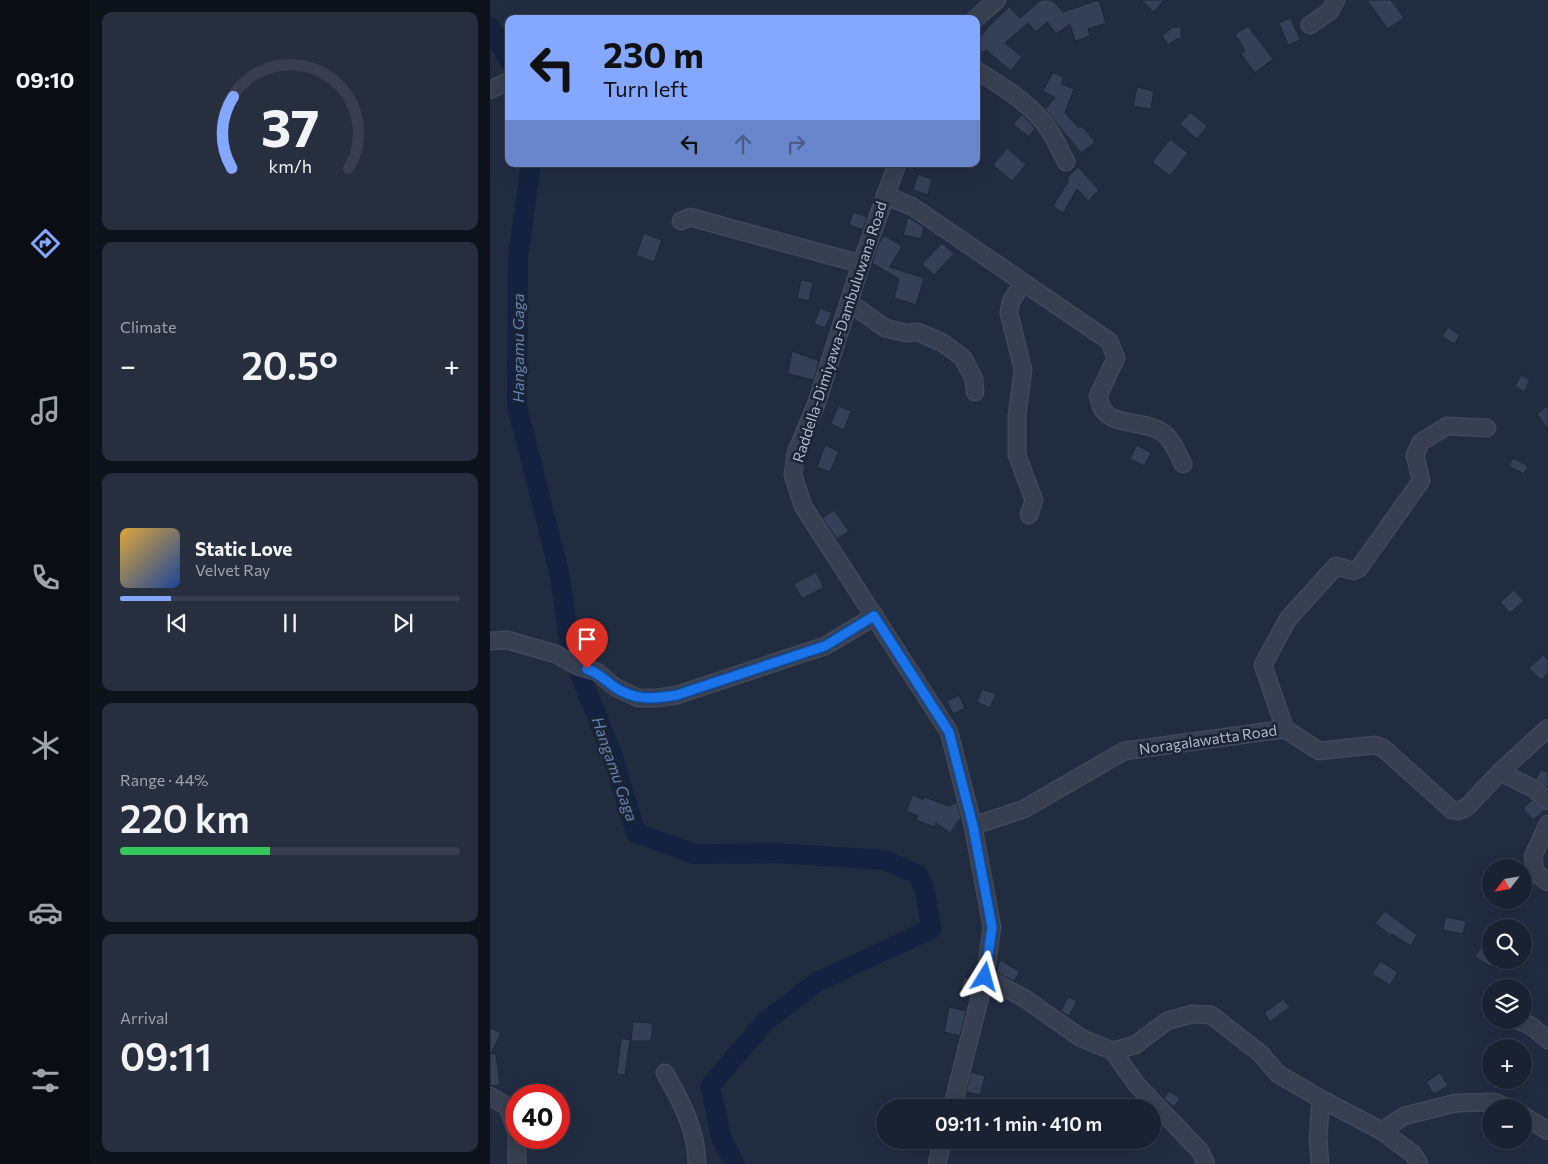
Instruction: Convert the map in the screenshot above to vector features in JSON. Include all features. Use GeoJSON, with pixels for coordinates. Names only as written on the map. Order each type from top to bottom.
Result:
{"type":"FeatureCollection","features":[{"type":"Feature","properties":{"kind":"street"},"geometry":{"type":"LineString","coordinates":[[980,15],[997,0]]}},
{"type":"Feature","properties":{"kind":"street"},"geometry":{"type":"LineString","coordinates":[[1310,25],[1330,11],[1336,0]]}},
{"type":"Feature","properties":{"kind":"street"},"geometry":{"type":"LineString","coordinates":[[980,73],[1011,92],[1032,111],[1049,131],[1066,162]]}},
{"type":"Feature","properties":{"kind":"street"},"geometry":{"type":"LineString","coordinates":[[490,90],[505,83]]}},
{"type":"Feature","properties":{"kind":"street","name":"Raddella-Dimiyawa-Dambuluwana Road"},"geometry":{"type":"LineString","coordinates":[[896,167],[861,264],[817,402],[796,453],[793,474],[803,506],[949,732],[973,826],[992,927],[985,977],[954,1099]]}},
{"type":"Feature","properties":{"kind":"street"},"geometry":{"type":"LineString","coordinates":[[885,195],[913,207],[1109,341],[1116,358],[1098,396],[1103,410],[1116,419],[1152,426],[1163,432],[1173,443],[1183,464]]}},
{"type":"Feature","properties":{"kind":"street"},"geometry":{"type":"LineString","coordinates":[[681,221],[690,217],[861,264]]}},
{"type":"Feature","properties":{"kind":"street"},"geometry":{"type":"LineString","coordinates":[[1023,283],[1012,301],[1009,313],[1023,370],[1017,416],[1017,455],[1034,500],[1029,515]]}},
{"type":"Feature","properties":{"kind":"street"},"geometry":{"type":"LineString","coordinates":[[850,303],[885,328],[906,333],[918,332],[944,343],[963,358],[974,379],[975,392]]}},
{"type":"Feature","properties":{"kind":"street"},"geometry":{"type":"LineString","coordinates":[[1285,729],[1262,665],[1288,619],[1336,566],[1353,571],[1359,568],[1421,481],[1415,455],[1421,442],[1447,426],[1487,428]]}},
{"type":"Feature","properties":{"kind":"street"},"geometry":{"type":"LineString","coordinates":[[490,641],[506,640],[556,654],[577,666],[597,672],[615,687],[638,698],[657,698],[677,695],[825,646],[874,616]]}},
{"type":"Feature","properties":{"kind":"street","name":"Noragalawatta Road"},"geometry":{"type":"LineString","coordinates":[[973,826],[1024,809],[1124,751],[1285,729],[1319,751],[1375,745],[1383,748],[1452,810],[1458,810],[1467,807],[1500,772],[1548,728]]}},
{"type":"Feature","properties":{"kind":"street"},"geometry":{"type":"LineString","coordinates":[[1500,772],[1534,789],[1548,802]]}},
{"type":"Feature","properties":{"kind":"street"},"geometry":{"type":"LineString","coordinates":[[1548,824],[1533,856],[1535,872],[1548,882]]}},
{"type":"Feature","properties":{"kind":"street"},"geometry":{"type":"LineString","coordinates":[[985,977],[1024,998],[1081,1038],[1113,1051],[1137,1086],[1200,1151],[1206,1164]]}},
{"type":"Feature","properties":{"kind":"street"},"geometry":{"type":"LineString","coordinates":[[1113,1051],[1135,1045],[1167,1021],[1192,1014],[1211,1015],[1261,1054],[1278,1074],[1382,1131],[1413,1154],[1419,1164]]}},
{"type":"Feature","properties":{"kind":"street"},"geometry":{"type":"LineString","coordinates":[[1532,1028],[1548,1040]]}},
{"type":"Feature","properties":{"kind":"street"},"geometry":{"type":"LineString","coordinates":[[665,1073],[683,1105],[697,1148],[697,1164]]}},
{"type":"Feature","properties":{"kind":"street"},"geometry":{"type":"LineString","coordinates":[[490,1096],[505,1105]]}},
{"type":"Feature","properties":{"kind":"street"},"geometry":{"type":"LineString","coordinates":[[1320,1164],[1318,1138],[1321,1099]]}},
{"type":"Feature","properties":{"kind":"street"},"geometry":{"type":"LineString","coordinates":[[1382,1131],[1404,1116],[1456,1103],[1482,1102]]}},
{"type":"Feature","properties":{"kind":"street"},"geometry":{"type":"LineString","coordinates":[[1532,1121],[1548,1131]]}},
{"type":"Feature","properties":{"kind":"street"},"geometry":{"type":"LineString","coordinates":[[517,1149],[517,1164]]}},
{"type":"Feature","properties":{"kind":"street"},"geometry":{"type":"LineString","coordinates":[[937,1164],[941,1149]]}},
{"type":"Feature","properties":{"kind":"building"},"geometry":{"type":"Polygon","coordinates":[[[1041,0],[1052,0],[1063,12],[1099,0],[1106,23],[1088,29],[1090,36],[1075,41],[1070,24],[1056,34],[1047,22],[1036,32],[1028,23],[1005,43],[1022,57],[1011,71],[986,50],[984,53],[980,50],[980,37],[1009,7],[1020,18],[1041,0]]]}},
{"type":"Feature","properties":{"kind":"building"},"geometry":{"type":"Polygon","coordinates":[[[1141,0],[1164,0],[1154,12],[1141,0]]]}},
{"type":"Feature","properties":{"kind":"building"},"geometry":{"type":"Polygon","coordinates":[[[1367,0],[1391,0],[1404,18],[1388,29],[1367,0]]]}},
{"type":"Feature","properties":{"kind":"building"},"geometry":{"type":"Polygon","coordinates":[[[1291,18],[1300,40],[1288,45],[1279,23],[1291,18]]]}},
{"type":"Feature","properties":{"kind":"building"},"geometry":{"type":"Polygon","coordinates":[[[1248,26],[1273,59],[1255,73],[1241,54],[1245,51],[1235,34],[1248,26]]]}},
{"type":"Feature","properties":{"kind":"building"},"geometry":{"type":"Polygon","coordinates":[[[1173,27],[1181,27],[1181,39],[1177,39],[1168,45],[1162,35],[1173,27]]]}},
{"type":"Feature","properties":{"kind":"building"},"geometry":{"type":"Polygon","coordinates":[[[1053,72],[1064,78],[1061,84],[1074,89],[1065,113],[1079,128],[1082,126],[1095,142],[1081,153],[1045,109],[1055,98],[1043,91],[1053,72]]]}},
{"type":"Feature","properties":{"kind":"building"},"geometry":{"type":"Polygon","coordinates":[[[1137,87],[1154,91],[1151,109],[1133,106],[1137,87]]]}},
{"type":"Feature","properties":{"kind":"building"},"geometry":{"type":"Polygon","coordinates":[[[1190,112],[1207,126],[1197,139],[1180,124],[1190,112]]]}},
{"type":"Feature","properties":{"kind":"building"},"geometry":{"type":"Polygon","coordinates":[[[1022,114],[1035,128],[1029,137],[1013,124],[1022,114]]]}},
{"type":"Feature","properties":{"kind":"building"},"geometry":{"type":"Polygon","coordinates":[[[1170,139],[1188,153],[1170,176],[1152,162],[1170,139]]]}},
{"type":"Feature","properties":{"kind":"building"},"geometry":{"type":"Polygon","coordinates":[[[1007,148],[1026,165],[1012,181],[993,165],[1007,148]]]}},
{"type":"Feature","properties":{"kind":"building"},"geometry":{"type":"Polygon","coordinates":[[[1078,167],[1099,190],[1088,201],[1077,189],[1063,213],[1053,206],[1069,180],[1067,178],[1078,167]]]}},
{"type":"Feature","properties":{"kind":"building"},"geometry":{"type":"Polygon","coordinates":[[[918,174],[932,179],[928,195],[913,190],[918,174]]]}},
{"type":"Feature","properties":{"kind":"building"},"geometry":{"type":"Polygon","coordinates":[[[853,212],[867,217],[863,230],[849,225],[853,212]]]}},
{"type":"Feature","properties":{"kind":"building"},"geometry":{"type":"Polygon","coordinates":[[[908,217],[924,227],[921,239],[903,235],[908,217]]]}},
{"type":"Feature","properties":{"kind":"building"},"geometry":{"type":"Polygon","coordinates":[[[644,233],[662,240],[654,262],[636,255],[644,233]]]}},
{"type":"Feature","properties":{"kind":"building"},"geometry":{"type":"Polygon","coordinates":[[[884,235],[902,246],[890,267],[924,278],[916,305],[894,298],[899,279],[872,263],[878,245],[884,235]]]}},
{"type":"Feature","properties":{"kind":"building"},"geometry":{"type":"Polygon","coordinates":[[[942,243],[954,254],[934,275],[922,264],[942,243]]]}},
{"type":"Feature","properties":{"kind":"building"},"geometry":{"type":"Polygon","coordinates":[[[801,280],[813,282],[809,301],[797,298],[801,280]]]}},
{"type":"Feature","properties":{"kind":"building"},"geometry":{"type":"Polygon","coordinates":[[[820,308],[832,313],[825,328],[814,324],[820,308]]]}},
{"type":"Feature","properties":{"kind":"building"},"geometry":{"type":"Polygon","coordinates":[[[1448,327],[1460,335],[1454,344],[1442,336],[1448,327]]]}},
{"type":"Feature","properties":{"kind":"building"},"geometry":{"type":"Polygon","coordinates":[[[792,351],[819,361],[814,380],[788,374],[792,351]]]}},
{"type":"Feature","properties":{"kind":"building"},"geometry":{"type":"Polygon","coordinates":[[[1521,375],[1530,380],[1524,392],[1515,386],[1521,375]]]}},
{"type":"Feature","properties":{"kind":"building"},"geometry":{"type":"Polygon","coordinates":[[[1548,405],[1548,429],[1537,414],[1548,405]]]}},
{"type":"Feature","properties":{"kind":"building"},"geometry":{"type":"Polygon","coordinates":[[[838,406],[851,411],[844,430],[831,424],[838,406]]]}},
{"type":"Feature","properties":{"kind":"building"},"geometry":{"type":"Polygon","coordinates":[[[825,445],[839,451],[830,472],[817,467],[825,445]]]}},
{"type":"Feature","properties":{"kind":"building"},"geometry":{"type":"Polygon","coordinates":[[[1137,445],[1151,453],[1144,466],[1130,459],[1137,445]]]}},
{"type":"Feature","properties":{"kind":"building"},"geometry":{"type":"Polygon","coordinates":[[[1513,458],[1528,466],[1524,474],[1509,466],[1513,458]]]}},
{"type":"Feature","properties":{"kind":"building"},"geometry":{"type":"Polygon","coordinates":[[[834,510],[849,531],[837,539],[822,518],[834,510]]]}},
{"type":"Feature","properties":{"kind":"building"},"geometry":{"type":"Polygon","coordinates":[[[816,572],[824,587],[802,599],[794,584],[816,572]]]}},
{"type":"Feature","properties":{"kind":"building"},"geometry":{"type":"Polygon","coordinates":[[[1514,590],[1524,601],[1510,613],[1500,602],[1514,590]]]}},
{"type":"Feature","properties":{"kind":"building"},"geometry":{"type":"Polygon","coordinates":[[[1543,655],[1548,660],[1548,674],[1541,680],[1529,668],[1543,655]]]}},
{"type":"Feature","properties":{"kind":"building"},"geometry":{"type":"Polygon","coordinates":[[[982,689],[996,694],[990,708],[977,702],[982,689]]]}},
{"type":"Feature","properties":{"kind":"building"},"geometry":{"type":"Polygon","coordinates":[[[959,695],[965,708],[953,714],[947,701],[959,695]]]}},
{"type":"Feature","properties":{"kind":"building"},"geometry":{"type":"Polygon","coordinates":[[[1541,769],[1548,773],[1548,788],[1536,779],[1541,769]]]}},
{"type":"Feature","properties":{"kind":"building"},"geometry":{"type":"Polygon","coordinates":[[[913,795],[923,800],[924,797],[949,806],[957,802],[961,818],[950,833],[936,823],[935,827],[916,820],[918,816],[906,811],[913,795]]]}},
{"type":"Feature","properties":{"kind":"building"},"geometry":{"type":"Polygon","coordinates":[[[1532,800],[1545,810],[1533,820],[1523,808],[1532,800]]]}},
{"type":"Feature","properties":{"kind":"building"},"geometry":{"type":"Polygon","coordinates":[[[1385,911],[1417,935],[1411,946],[1392,934],[1391,936],[1375,923],[1385,911]]]}},
{"type":"Feature","properties":{"kind":"building"},"geometry":{"type":"Polygon","coordinates":[[[1445,917],[1466,921],[1463,934],[1443,930],[1445,917]]]}},
{"type":"Feature","properties":{"kind":"building"},"geometry":{"type":"Polygon","coordinates":[[[1482,945],[1482,961],[1475,957],[1482,945]]]}},
{"type":"Feature","properties":{"kind":"building"},"geometry":{"type":"Polygon","coordinates":[[[1000,960],[1020,972],[1014,981],[996,972],[1000,960]]]}},
{"type":"Feature","properties":{"kind":"building"},"geometry":{"type":"Polygon","coordinates":[[[1380,961],[1398,972],[1390,985],[1372,974],[1380,961]]]}},
{"type":"Feature","properties":{"kind":"building"},"geometry":{"type":"Polygon","coordinates":[[[964,977],[974,980],[971,992],[961,988],[964,977]]]}},
{"type":"Feature","properties":{"kind":"building"},"geometry":{"type":"Polygon","coordinates":[[[1068,997],[1077,1001],[1069,1016],[1061,1011],[1068,997]]]}},
{"type":"Feature","properties":{"kind":"building"},"geometry":{"type":"Polygon","coordinates":[[[1283,999],[1290,1007],[1270,1022],[1264,1013],[1283,999]]]}},
{"type":"Feature","properties":{"kind":"building"},"geometry":{"type":"Polygon","coordinates":[[[949,1007],[966,1011],[960,1036],[944,1032],[949,1007]]]}},
{"type":"Feature","properties":{"kind":"building"},"geometry":{"type":"Polygon","coordinates":[[[633,1022],[653,1023],[651,1041],[631,1041],[633,1022]]]}},
{"type":"Feature","properties":{"kind":"building"},"geometry":{"type":"Polygon","coordinates":[[[490,1028],[501,1033],[491,1054],[496,1054],[500,1085],[490,1086],[490,1028]]]}},
{"type":"Feature","properties":{"kind":"building"},"geometry":{"type":"Polygon","coordinates":[[[621,1038],[630,1040],[625,1075],[617,1074],[621,1038]]]}},
{"type":"Feature","properties":{"kind":"building"},"geometry":{"type":"Polygon","coordinates":[[[971,1072],[985,1076],[980,1095],[966,1092],[971,1072]]]}},
{"type":"Feature","properties":{"kind":"building"},"geometry":{"type":"Polygon","coordinates":[[[1440,1073],[1448,1086],[1434,1094],[1426,1082],[1440,1073]]]}},
{"type":"Feature","properties":{"kind":"building"},"geometry":{"type":"Polygon","coordinates":[[[1169,1091],[1180,1098],[1174,1107],[1164,1099],[1169,1091]]]}},
{"type":"Feature","properties":{"kind":"waterway","name":"Hangamu Gaga"},"geometry":{"type":"LineString","coordinates":[[490,27],[505,53]]}},
{"type":"Feature","properties":{"kind":"waterway","name":"Hangamu Gaga"},"geometry":{"type":"LineString","coordinates":[[531,167],[518,257],[517,406],[560,576],[570,649],[613,757],[636,833],[695,854],[775,853],[885,860],[918,875],[925,891],[931,929],[817,982],[766,1021],[710,1086],[722,1140],[735,1164]]}},
{"type":"Feature","properties":{"kind":"route"},"geometry":{"type":"LineString","coordinates":[[587,669],[597,672],[615,687],[638,698],[677,695],[825,646],[874,616],[949,732],[973,826],[992,927],[985,977]]}}]}
